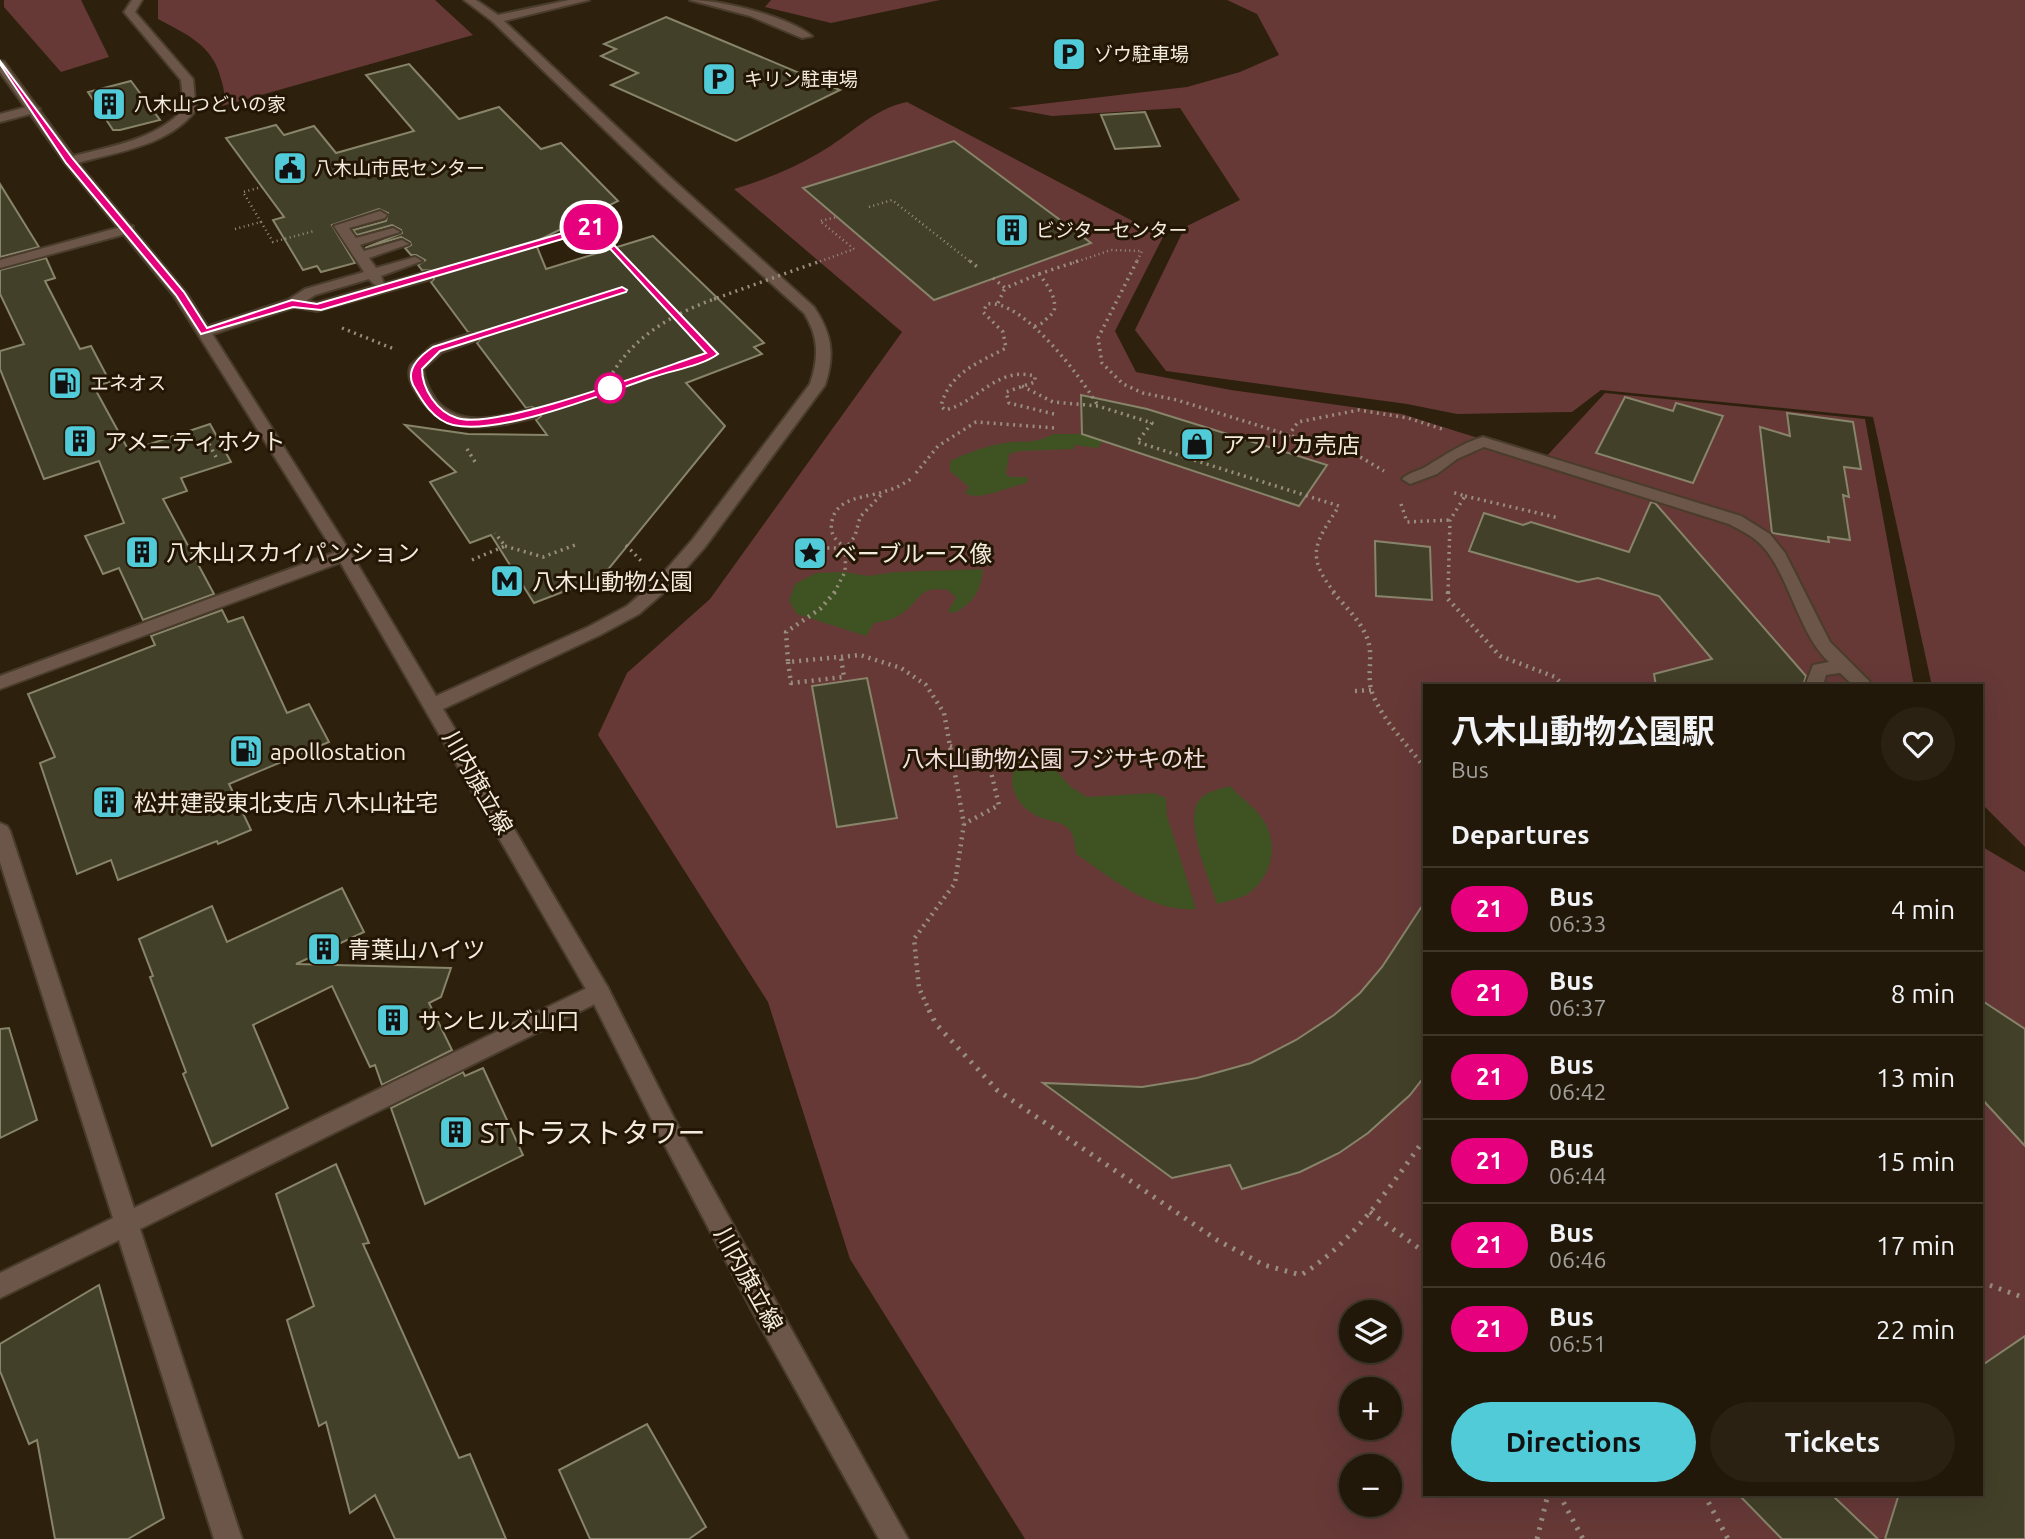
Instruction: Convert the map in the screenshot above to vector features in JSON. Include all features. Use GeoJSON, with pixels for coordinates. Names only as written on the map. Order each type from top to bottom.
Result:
{"type":"FeatureCollection","features":[{"type":"Feature","properties":{"kind":"street"},"geometry":{"type":"LineString","coordinates":[[70,161],[167,132],[181,122],[190,110],[187,79],[129,12],[136,0]]}},
{"type":"Feature","properties":{"kind":"street"},"geometry":{"type":"LineString","coordinates":[[434,705],[594,631],[633,610],[663,584],[699,542],[817,385],[825,364],[825,343],[820,325],[809,310],[666,181],[496,19],[469,0]]}},
{"type":"Feature","properties":{"kind":"street"},"geometry":{"type":"LineString","coordinates":[[496,19],[584,0]]}},
{"type":"Feature","properties":{"kind":"street"},"geometry":{"type":"LineString","coordinates":[[695,0],[754,14],[806,37]]}},
{"type":"Feature","properties":{"kind":"street","name":"川内旗立線"},"geometry":{"type":"LineString","coordinates":[[0,64],[70,161],[180,294],[344,555],[434,705],[599,992],[669,1131],[754,1289],[894,1539]]}},
{"type":"Feature","properties":{"kind":"street"},"geometry":{"type":"LineString","coordinates":[[0,118],[34,109]]}},
{"type":"Feature","properties":{"kind":"street"},"geometry":{"type":"LineString","coordinates":[[380,215],[341,226],[382,289]]}},
{"type":"Feature","properties":{"kind":"street"},"geometry":{"type":"LineString","coordinates":[[0,264],[128,229]]}},
{"type":"Feature","properties":{"kind":"street"},"geometry":{"type":"LineString","coordinates":[[353,243],[393,232]]}},
{"type":"Feature","properties":{"kind":"street"},"geometry":{"type":"LineString","coordinates":[[362,256],[402,244]]}},
{"type":"Feature","properties":{"kind":"street"},"geometry":{"type":"LineString","coordinates":[[205,332],[292,303],[310,292],[415,261]]}},
{"type":"Feature","properties":{"kind":"street"},"geometry":{"type":"LineString","coordinates":[[292,303],[317,307],[426,276]]}},
{"type":"Feature","properties":{"kind":"street"},"geometry":{"type":"LineString","coordinates":[[472,337],[437,349],[416,368],[416,381],[434,410],[443,417],[465,424],[531,414]]}},
{"type":"Feature","properties":{"kind":"street"},"geometry":{"type":"LineString","coordinates":[[1410,479],[1431,471],[1451,456],[1483,442],[1735,520],[1764,538],[1779,557],[1822,646],[1863,684]]}},
{"type":"Feature","properties":{"kind":"street"},"geometry":{"type":"LineString","coordinates":[[0,683],[344,555]]}},
{"type":"Feature","properties":{"kind":"street"},"geometry":{"type":"LineString","coordinates":[[1815,684],[1819,670],[1844,666]]}},
{"type":"Feature","properties":{"kind":"street"},"geometry":{"type":"LineString","coordinates":[[0,831],[228,1539]]}},
{"type":"Feature","properties":{"kind":"street"},"geometry":{"type":"LineString","coordinates":[[0,1286],[599,992]]}},
{"type":"Feature","properties":{"kind":"path"},"geometry":{"type":"LineString","coordinates":[[262,187],[243,192],[273,242],[314,231]]}},
{"type":"Feature","properties":{"kind":"path"},"geometry":{"type":"LineString","coordinates":[[869,207],[892,200],[980,269]]}},
{"type":"Feature","properties":{"kind":"path"},"geometry":{"type":"LineString","coordinates":[[601,397],[621,358],[644,335],[667,318],[854,249],[820,221],[836,217]]}},
{"type":"Feature","properties":{"kind":"path"},"geometry":{"type":"LineString","coordinates":[[235,229],[261,222]]}},
{"type":"Feature","properties":{"kind":"path"},"geometry":{"type":"LineString","coordinates":[[998,303],[1005,288],[1039,274],[1111,250],[1142,251],[1098,338],[1102,363],[1123,384],[1143,393],[1177,400],[1362,458],[1376,469],[1465,496],[1559,519]]}},
{"type":"Feature","properties":{"kind":"path"},"geometry":{"type":"LineString","coordinates":[[1031,328],[1044,323],[1056,306],[1054,295],[1039,274]]}},
{"type":"Feature","properties":{"kind":"path"},"geometry":{"type":"LineString","coordinates":[[993,278],[1005,288]]}},
{"type":"Feature","properties":{"kind":"path"},"geometry":{"type":"LineString","coordinates":[[1054,414],[1016,407],[1009,403],[1006,392],[1035,383],[1035,376],[1028,373],[1016,374],[975,392],[960,407],[945,410],[941,406],[950,383],[958,375],[1006,348],[1008,339],[1003,331],[983,312],[987,304],[998,303],[1020,317],[1062,359],[1093,396],[1098,406]]}},
{"type":"Feature","properties":{"kind":"path"},"geometry":{"type":"LineString","coordinates":[[1022,386],[1053,402],[1098,406],[1152,424],[1137,442],[1339,506],[1318,539],[1314,552],[1321,575],[1367,638],[1371,651],[1371,690],[1383,712],[1423,766]]}},
{"type":"Feature","properties":{"kind":"path"},"geometry":{"type":"LineString","coordinates":[[1289,436],[1298,422],[1359,410],[1408,418],[1483,442]]}},
{"type":"Feature","properties":{"kind":"path"},"geometry":{"type":"LineString","coordinates":[[916,473],[938,446],[976,422],[1055,428]]}},
{"type":"Feature","properties":{"kind":"path"},"geometry":{"type":"LineString","coordinates":[[209,444],[216,457]]}},
{"type":"Feature","properties":{"kind":"path"},"geometry":{"type":"LineString","coordinates":[[846,548],[835,540],[831,533],[833,514],[848,500],[883,493],[911,479]]}},
{"type":"Feature","properties":{"kind":"path"},"geometry":{"type":"LineString","coordinates":[[1410,479],[1396,488],[1407,522],[1450,520]]}},
{"type":"Feature","properties":{"kind":"path"},"geometry":{"type":"LineString","coordinates":[[841,657],[844,677],[823,682],[791,683],[786,632],[808,618],[837,590],[845,572],[846,548],[855,536],[860,517],[883,493]]}},
{"type":"Feature","properties":{"kind":"path"},"geometry":{"type":"LineString","coordinates":[[1465,496],[1450,520],[1448,599],[1500,656],[1555,677],[1562,684]]}},
{"type":"Feature","properties":{"kind":"path"},"geometry":{"type":"LineString","coordinates":[[495,533],[505,546],[543,557],[575,545]]}},
{"type":"Feature","properties":{"kind":"path"},"geometry":{"type":"LineString","coordinates":[[472,560],[505,546]]}},
{"type":"Feature","properties":{"kind":"path"},"geometry":{"type":"LineString","coordinates":[[810,551],[814,548],[846,548]]}},
{"type":"Feature","properties":{"kind":"path"},"geometry":{"type":"LineString","coordinates":[[788,662],[860,655],[901,668],[926,685],[944,713],[964,824],[955,883],[914,939],[919,988],[936,1024],[997,1090],[1216,1240],[1264,1265],[1301,1275],[1328,1259],[1370,1212],[1423,1141]]}},
{"type":"Feature","properties":{"kind":"path"},"geometry":{"type":"LineString","coordinates":[[1354,691],[1371,690]]}},
{"type":"Feature","properties":{"kind":"path"},"geometry":{"type":"LineString","coordinates":[[950,746],[988,760],[999,805],[964,824]]}},
{"type":"Feature","properties":{"kind":"path"},"geometry":{"type":"LineString","coordinates":[[1370,1212],[1423,1251]]}},
{"type":"Feature","properties":{"kind":"path"},"geometry":{"type":"LineString","coordinates":[[1983,1283],[2025,1298]]}},
{"type":"Feature","properties":{"kind":"path"},"geometry":{"type":"LineString","coordinates":[[1537,1539],[1548,1496]]}},
{"type":"Feature","properties":{"kind":"path"},"geometry":{"type":"LineString","coordinates":[[1560,1496],[1583,1539]]}},
{"type":"Feature","properties":{"kind":"path"},"geometry":{"type":"LineString","coordinates":[[1705,1496],[1728,1539]]}},
{"type":"Feature","properties":{"kind":"green space"},"geometry":{"type":"Polygon","coordinates":[[[4,0],[81,0],[109,57],[61,72],[4,7],[4,0]]]}},
{"type":"Feature","properties":{"kind":"green space"},"geometry":{"type":"Polygon","coordinates":[[[158,0],[435,0],[473,35],[222,106],[224,89],[212,57],[197,42],[158,19],[158,0]]]}},
{"type":"Feature","properties":{"kind":"green space"},"geometry":{"type":"Polygon","coordinates":[[[771,0],[940,0],[831,23],[765,7],[771,0]]]}},
{"type":"Feature","properties":{"kind":"green space"},"geometry":{"type":"Polygon","coordinates":[[[1227,0],[2025,0],[2025,847],[1983,805],[1983,684],[1932,684],[1873,417],[1601,390],[1572,412],[1457,414],[1407,404],[1166,371],[1135,330],[1185,227],[1240,200],[1180,108],[1052,116],[1008,108],[1187,87],[1240,72],[1279,55],[1257,14],[1227,0]]]}},
{"type":"Feature","properties":{"kind":"green space","name":"八木山動物公園 フジサキの杜"},"geometry":{"type":"Polygon","coordinates":[[[907,102],[1163,237],[1115,331],[1136,372],[1231,390],[1402,414],[1544,459],[1605,393],[1865,419],[1914,684],[1423,684],[1423,1496],[1983,1496],[1983,847],[2025,872],[2025,1539],[1025,1539],[850,1259],[768,1002],[598,735],[627,673],[710,599],[902,332],[734,189],[778,174],[809,159],[883,110],[907,102]]]}},
{"type":"Feature","properties":{"kind":"shaded area"},"geometry":{"type":"Polygon","coordinates":[[[1054,434],[1084,434],[1103,442],[1097,448],[1075,445],[1074,449],[1020,451],[1009,454],[1006,474],[1010,477],[1028,477],[1027,483],[986,495],[965,493],[969,487],[950,471],[950,461],[974,451],[999,444],[1039,440],[1054,434]]]}},
{"type":"Feature","properties":{"kind":"shaded area"},"geometry":{"type":"Polygon","coordinates":[[[983,569],[981,584],[975,596],[960,610],[953,613],[948,611],[956,598],[948,590],[930,590],[898,616],[874,623],[866,636],[797,614],[789,601],[795,584],[816,573],[845,572],[868,576],[895,572],[983,569]]]}},
{"type":"Feature","properties":{"kind":"shaded area"},"geometry":{"type":"Polygon","coordinates":[[[1030,758],[1049,763],[1071,787],[1087,797],[1154,793],[1166,798],[1167,816],[1196,909],[1163,905],[1133,892],[1076,854],[1073,836],[1065,826],[1037,816],[1023,806],[1015,794],[1013,771],[1016,763],[1030,758]]]}},
{"type":"Feature","properties":{"kind":"shaded area"},"geometry":{"type":"Polygon","coordinates":[[[1230,786],[1264,821],[1271,840],[1271,860],[1263,879],[1248,894],[1217,904],[1199,850],[1194,821],[1195,808],[1206,794],[1230,786]]]}},
{"type":"Feature","properties":{"kind":"building","name":"キリン駐車場"},"geometry":{"type":"Polygon","coordinates":[[[666,17],[840,90],[736,141],[611,85],[638,73],[601,56],[616,49],[604,44],[666,17]]]}},
{"type":"Feature","properties":{"kind":"building"},"geometry":{"type":"Polygon","coordinates":[[[409,64],[459,119],[499,107],[541,149],[561,143],[618,201],[535,242],[546,269],[653,236],[764,343],[754,347],[762,354],[686,383],[725,426],[602,577],[534,603],[491,535],[470,543],[430,482],[456,472],[405,425],[468,434],[547,435],[536,420],[541,416],[541,412],[532,407],[526,408],[477,343],[481,338],[479,333],[468,332],[431,282],[434,279],[433,271],[422,270],[418,265],[425,260],[411,255],[405,248],[411,245],[410,242],[401,237],[365,248],[402,233],[392,225],[357,235],[353,230],[386,221],[388,213],[379,209],[332,225],[355,263],[321,272],[317,266],[303,270],[273,220],[284,217],[226,138],[276,125],[284,135],[314,126],[336,153],[414,131],[366,75],[409,64]]]}},
{"type":"Feature","properties":{"kind":"building","name":"八木山つどいの家"},"geometry":{"type":"Polygon","coordinates":[[[131,81],[160,120],[113,130],[88,92],[131,81]]]}},
{"type":"Feature","properties":{"kind":"building"},"geometry":{"type":"Polygon","coordinates":[[[1145,112],[1160,146],[1115,149],[1101,115],[1145,112]]]}},
{"type":"Feature","properties":{"kind":"building","name":"ビジターセンター"},"geometry":{"type":"Polygon","coordinates":[[[954,141],[1091,243],[934,300],[803,188],[954,141]]]}},
{"type":"Feature","properties":{"kind":"building"},"geometry":{"type":"Polygon","coordinates":[[[0,184],[39,247],[0,257],[0,184]]]}},
{"type":"Feature","properties":{"kind":"building"},"geometry":{"type":"Polygon","coordinates":[[[46,258],[55,278],[45,281],[80,349],[91,346],[110,382],[94,387],[129,451],[210,424],[231,462],[181,478],[187,491],[163,499],[214,594],[143,620],[119,568],[103,574],[85,536],[124,523],[99,461],[44,479],[0,369],[0,351],[24,344],[0,294],[0,270],[46,258]]]}},
{"type":"Feature","properties":{"kind":"building"},"geometry":{"type":"Polygon","coordinates":[[[1081,395],[1147,409],[1327,465],[1299,506],[1082,434],[1081,395]]]}},
{"type":"Feature","properties":{"kind":"building"},"geometry":{"type":"Polygon","coordinates":[[[1625,397],[1673,411],[1676,403],[1723,416],[1693,483],[1596,453],[1625,397]]]}},
{"type":"Feature","properties":{"kind":"building"},"geometry":{"type":"Polygon","coordinates":[[[1787,413],[1853,422],[1861,469],[1844,467],[1849,497],[1843,495],[1850,540],[1828,537],[1829,542],[1772,533],[1760,427],[1790,436],[1787,413]]]}},
{"type":"Feature","properties":{"kind":"building"},"geometry":{"type":"Polygon","coordinates":[[[1651,502],[1655,503],[1806,676],[1804,684],[1656,684],[1654,674],[1712,659],[1659,596],[1598,578],[1578,582],[1469,551],[1484,513],[1523,525],[1531,522],[1629,552],[1651,502]]]}},
{"type":"Feature","properties":{"kind":"building"},"geometry":{"type":"Polygon","coordinates":[[[1375,541],[1430,547],[1432,600],[1376,596],[1375,541]]]}},
{"type":"Feature","properties":{"kind":"building"},"geometry":{"type":"Polygon","coordinates":[[[222,610],[228,622],[243,617],[287,713],[309,704],[329,742],[229,784],[251,830],[118,880],[111,860],[77,874],[40,763],[55,757],[28,694],[155,645],[151,636],[222,610]]]}},
{"type":"Feature","properties":{"kind":"building"},"geometry":{"type":"Polygon","coordinates":[[[867,678],[897,818],[837,827],[812,686],[867,678]]]}},
{"type":"Feature","properties":{"kind":"building"},"geometry":{"type":"Polygon","coordinates":[[[342,888],[364,932],[296,964],[451,968],[441,997],[429,1003],[452,1050],[382,1085],[375,1065],[370,1067],[332,986],[253,1025],[288,1108],[212,1146],[183,1074],[186,1072],[150,977],[153,976],[139,939],[212,906],[227,942],[342,888]]]}},
{"type":"Feature","properties":{"kind":"building"},"geometry":{"type":"Polygon","coordinates":[[[1423,905],[1423,1078],[1410,1095],[1368,1133],[1339,1153],[1300,1172],[1242,1189],[1230,1165],[1172,1178],[1043,1083],[1142,1087],[1197,1078],[1251,1063],[1296,1040],[1334,1015],[1360,993],[1382,967],[1423,905]]]}},
{"type":"Feature","properties":{"kind":"building"},"geometry":{"type":"Polygon","coordinates":[[[1983,1001],[2025,1029],[2025,1146],[1983,1100],[1983,1001]]]}},
{"type":"Feature","properties":{"kind":"building"},"geometry":{"type":"Polygon","coordinates":[[[9,1028],[37,1120],[0,1138],[0,1029],[9,1028]]]}},
{"type":"Feature","properties":{"kind":"building","name":"STトラストタワー"},"geometry":{"type":"Polygon","coordinates":[[[483,1068],[523,1155],[425,1204],[391,1108],[463,1072],[465,1076],[483,1068]]]}},
{"type":"Feature","properties":{"kind":"building"},"geometry":{"type":"Polygon","coordinates":[[[336,1164],[369,1243],[363,1244],[459,1458],[470,1454],[506,1539],[395,1539],[375,1495],[350,1513],[326,1422],[319,1426],[287,1320],[314,1306],[276,1194],[336,1164]]]}},
{"type":"Feature","properties":{"kind":"building"},"geometry":{"type":"Polygon","coordinates":[[[99,1285],[164,1518],[128,1539],[55,1539],[37,1440],[29,1444],[0,1371],[0,1344],[99,1285]]]}},
{"type":"Feature","properties":{"kind":"building"},"geometry":{"type":"Polygon","coordinates":[[[2025,1336],[2025,1539],[1885,1539],[1898,1496],[1983,1496],[1983,1365],[2025,1336]]]}},
{"type":"Feature","properties":{"kind":"building"},"geometry":{"type":"Polygon","coordinates":[[[647,1424],[706,1527],[689,1539],[590,1539],[559,1470],[647,1424]]]}},
{"type":"Feature","properties":{"kind":"building"},"geometry":{"type":"Polygon","coordinates":[[[1740,1496],[1833,1496],[1878,1539],[1782,1539],[1740,1496]]]}},
{"type":"Feature","properties":{"kind":"bus line","name":"21"},"geometry":{"type":"LineString","coordinates":[[0,64],[70,161],[180,294],[205,332],[292,303],[317,307],[594,226],[713,354],[531,414],[475,424],[454,421],[434,410],[416,381],[416,368],[427,356],[437,349],[622,290]]}},
{"type":"Feature","properties":{"kind":"place","name":"ゾウ駐車場"},"geometry":{"type":"Point","coordinates":[1069,54]}},
{"type":"Feature","properties":{"kind":"place","name":"キリン駐車場"},"geometry":{"type":"Point","coordinates":[719,79]}},
{"type":"Feature","properties":{"kind":"place","name":"八木山つどいの家"},"geometry":{"type":"Point","coordinates":[109,104]}},
{"type":"Feature","properties":{"kind":"place","name":"八木山市民センター"},"geometry":{"type":"Point","coordinates":[290,168]}},
{"type":"Feature","properties":{"kind":"place","name":"ビジターセンター"},"geometry":{"type":"Point","coordinates":[1012,230]}},
{"type":"Feature","properties":{"kind":"place","name":"エネオス"},"geometry":{"type":"Point","coordinates":[65,383]}},
{"type":"Feature","properties":{"kind":"place","name":"アメニティホクト"},"geometry":{"type":"Point","coordinates":[80,441]}},
{"type":"Feature","properties":{"kind":"place","name":"アフリカ売店"},"geometry":{"type":"Point","coordinates":[1197,444]}},
{"type":"Feature","properties":{"kind":"place","name":"八木山スカイパンション"},"geometry":{"type":"Point","coordinates":[142,552]}},
{"type":"Feature","properties":{"kind":"place","name":"ベーブルース像"},"geometry":{"type":"Point","coordinates":[810,553]}},
{"type":"Feature","properties":{"kind":"place","name":"八木山動物公園"},"geometry":{"type":"Point","coordinates":[507,581]}},
{"type":"Feature","properties":{"kind":"place","name":"apollostation"},"geometry":{"type":"Point","coordinates":[246,751]}},
{"type":"Feature","properties":{"kind":"place","name":"松井建設東北支店 八木山社宅"},"geometry":{"type":"Point","coordinates":[109,802]}},
{"type":"Feature","properties":{"kind":"place","name":"青葉山ハイツ"},"geometry":{"type":"Point","coordinates":[324,949]}},
{"type":"Feature","properties":{"kind":"place","name":"サンヒルズ山口"},"geometry":{"type":"Point","coordinates":[393,1020]}},
{"type":"Feature","properties":{"kind":"place","name":"STトラストタワー"},"geometry":{"type":"Point","coordinates":[456,1132]}}]}
